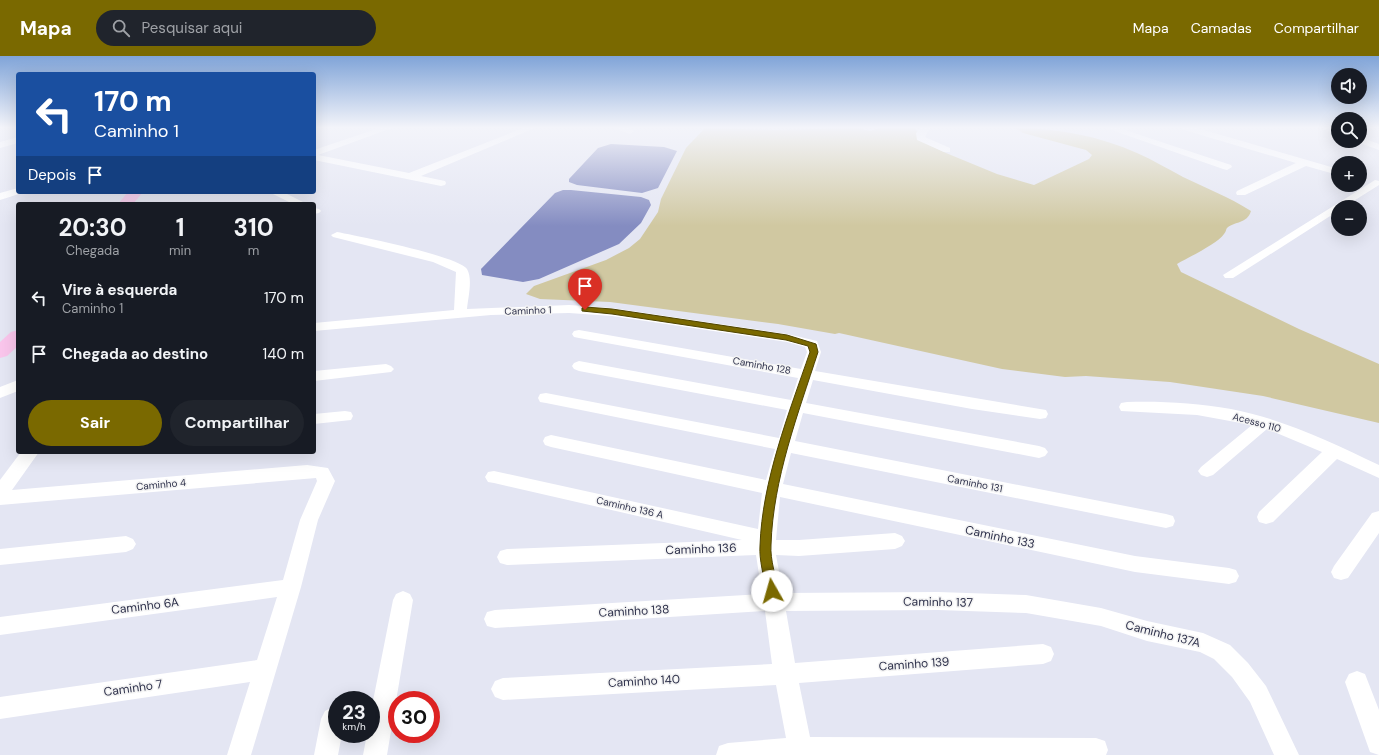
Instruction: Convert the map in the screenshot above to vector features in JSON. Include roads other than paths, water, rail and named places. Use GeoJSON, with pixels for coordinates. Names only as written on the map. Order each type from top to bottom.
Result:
{"type":"FeatureCollection","features":[{"type":"Feature","properties":{"kind":"main road"},"geometry":{"type":"LineString","coordinates":[[127,202],[134,194]]}},
{"type":"Feature","properties":{"kind":"main road"},"geometry":{"type":"LineString","coordinates":[[0,352],[16,338]]}},
{"type":"Feature","properties":{"kind":"street"},"geometry":{"type":"LineString","coordinates":[[332,161],[441,183]]}},
{"type":"Feature","properties":{"kind":"street"},"geometry":{"type":"LineString","coordinates":[[411,176],[449,161]]}},
{"type":"Feature","properties":{"kind":"street"},"geometry":{"type":"LineString","coordinates":[[1207,161],[1226,167]]}},
{"type":"Feature","properties":{"kind":"street"},"geometry":{"type":"LineString","coordinates":[[1299,161],[1331,170]]}},
{"type":"Feature","properties":{"kind":"street"},"geometry":{"type":"LineString","coordinates":[[1241,193],[1304,162]]}},
{"type":"Feature","properties":{"kind":"street"},"geometry":{"type":"LineString","coordinates":[[1229,274],[1372,181]]}},
{"type":"Feature","properties":{"kind":"street"},"geometry":{"type":"LineString","coordinates":[[0,197],[16,192]]}},
{"type":"Feature","properties":{"kind":"street"},"geometry":{"type":"LineString","coordinates":[[279,194],[297,202]]}},
{"type":"Feature","properties":{"kind":"street"},"geometry":{"type":"LineString","coordinates":[[337,235],[437,259],[461,270],[463,275],[460,314]]}},
{"type":"Feature","properties":{"kind":"street","name":"Caminho 1"},"geometry":{"type":"LineString","coordinates":[[316,327],[460,314],[550,308],[601,310],[787,338],[812,344],[814,352],[808,373]]}},
{"type":"Feature","properties":{"kind":"street","name":"Caminho 128"},"geometry":{"type":"LineString","coordinates":[[579,334],[808,373],[972,404],[1040,414]]}},
{"type":"Feature","properties":{"kind":"street"},"geometry":{"type":"LineString","coordinates":[[579,366],[796,408],[1039,452]]}},
{"type":"Feature","properties":{"kind":"street"},"geometry":{"type":"LineString","coordinates":[[316,376],[386,370]]}},
{"type":"Feature","properties":{"kind":"street"},"geometry":{"type":"LineString","coordinates":[[801,752],[785,674],[766,542],[772,490],[784,445],[808,373]]}},
{"type":"Feature","properties":{"kind":"street"},"geometry":{"type":"LineString","coordinates":[[0,393],[16,386]]}},
{"type":"Feature","properties":{"kind":"street","name":"Caminho 131"},"geometry":{"type":"LineString","coordinates":[[546,398],[1166,521]]}},
{"type":"Feature","properties":{"kind":"street","name":"Acesso 110"},"geometry":{"type":"LineString","coordinates":[[1127,407],[1183,408],[1264,423],[1303,436],[1334,451],[1376,466]]}},
{"type":"Feature","properties":{"kind":"street"},"geometry":{"type":"LineString","coordinates":[[316,419],[345,416]]}},
{"type":"Feature","properties":{"kind":"street"},"geometry":{"type":"LineString","coordinates":[[1207,471],[1264,423]]}},
{"type":"Feature","properties":{"kind":"street","name":"Caminho 133"},"geometry":{"type":"LineString","coordinates":[[551,441],[772,490],[1127,562],[1229,576]]}},
{"type":"Feature","properties":{"kind":"street"},"geometry":{"type":"LineString","coordinates":[[1266,517],[1334,451]]}},
{"type":"Feature","properties":{"kind":"street"},"geometry":{"type":"LineString","coordinates":[[0,494],[29,454]]}},
{"type":"Feature","properties":{"kind":"street","name":"Caminho 4"},"geometry":{"type":"LineString","coordinates":[[0,498],[307,471],[322,472],[326,481],[309,520],[290,587]]}},
{"type":"Feature","properties":{"kind":"street","name":"Caminho 136 A"},"geometry":{"type":"LineString","coordinates":[[494,477],[766,542]]}},
{"type":"Feature","properties":{"kind":"street"},"geometry":{"type":"LineString","coordinates":[[1341,572],[1379,518]]}},
{"type":"Feature","properties":{"kind":"street","name":"Caminho 136"},"geometry":{"type":"LineString","coordinates":[[507,557],[766,542],[799,548],[895,541]]}},
{"type":"Feature","properties":{"kind":"street"},"geometry":{"type":"LineString","coordinates":[[0,557],[126,544]]}},
{"type":"Feature","properties":{"kind":"street"},"geometry":{"type":"LineString","coordinates":[[239,755],[290,587]]}},
{"type":"Feature","properties":{"kind":"street","name":"Caminho 6A"},"geometry":{"type":"LineString","coordinates":[[0,626],[290,587]]}},
{"type":"Feature","properties":{"kind":"street"},"geometry":{"type":"LineString","coordinates":[[375,755],[403,600]]}},
{"type":"Feature","properties":{"kind":"street","name":"Caminho 137"},"geometry":{"type":"LineString","coordinates":[[774,602],[938,601],[1026,604],[1101,618]]}},
{"type":"Feature","properties":{"kind":"street","name":"Caminho 138"},"geometry":{"type":"LineString","coordinates":[[495,619],[774,602]]}},
{"type":"Feature","properties":{"kind":"street","name":"Caminho 137A"},"geometry":{"type":"LineString","coordinates":[[1101,618],[1147,631],[1203,643],[1222,652],[1240,670],[1258,694],[1287,755]]}},
{"type":"Feature","properties":{"kind":"street","name":"Caminho 139"},"geometry":{"type":"LineString","coordinates":[[785,674],[1043,654]]}},
{"type":"Feature","properties":{"kind":"street","name":"Caminho 7"},"geometry":{"type":"LineString","coordinates":[[0,708],[265,669]]}},
{"type":"Feature","properties":{"kind":"street","name":"Caminho 140"},"geometry":{"type":"LineString","coordinates":[[502,689],[785,674]]}},
{"type":"Feature","properties":{"kind":"street"},"geometry":{"type":"LineString","coordinates":[[1357,682],[1379,743]]}},
{"type":"Feature","properties":{"kind":"street"},"geometry":{"type":"LineString","coordinates":[[326,755],[328,743]]}},
{"type":"Feature","properties":{"kind":"street"},"geometry":{"type":"LineString","coordinates":[[728,755],[801,752],[1096,750]]}},
{"type":"Feature","properties":{"kind":"water"},"geometry":{"type":"Polygon","coordinates":[[[586,161],[672,161],[658,188],[642,193],[577,185],[569,182],[569,179],[586,161]]]}},
{"type":"Feature","properties":{"kind":"water"},"geometry":{"type":"Polygon","coordinates":[[[563,190],[641,197],[649,200],[651,205],[641,223],[619,244],[539,279],[523,282],[482,275],[481,269],[555,193],[563,190]]]}}]}
